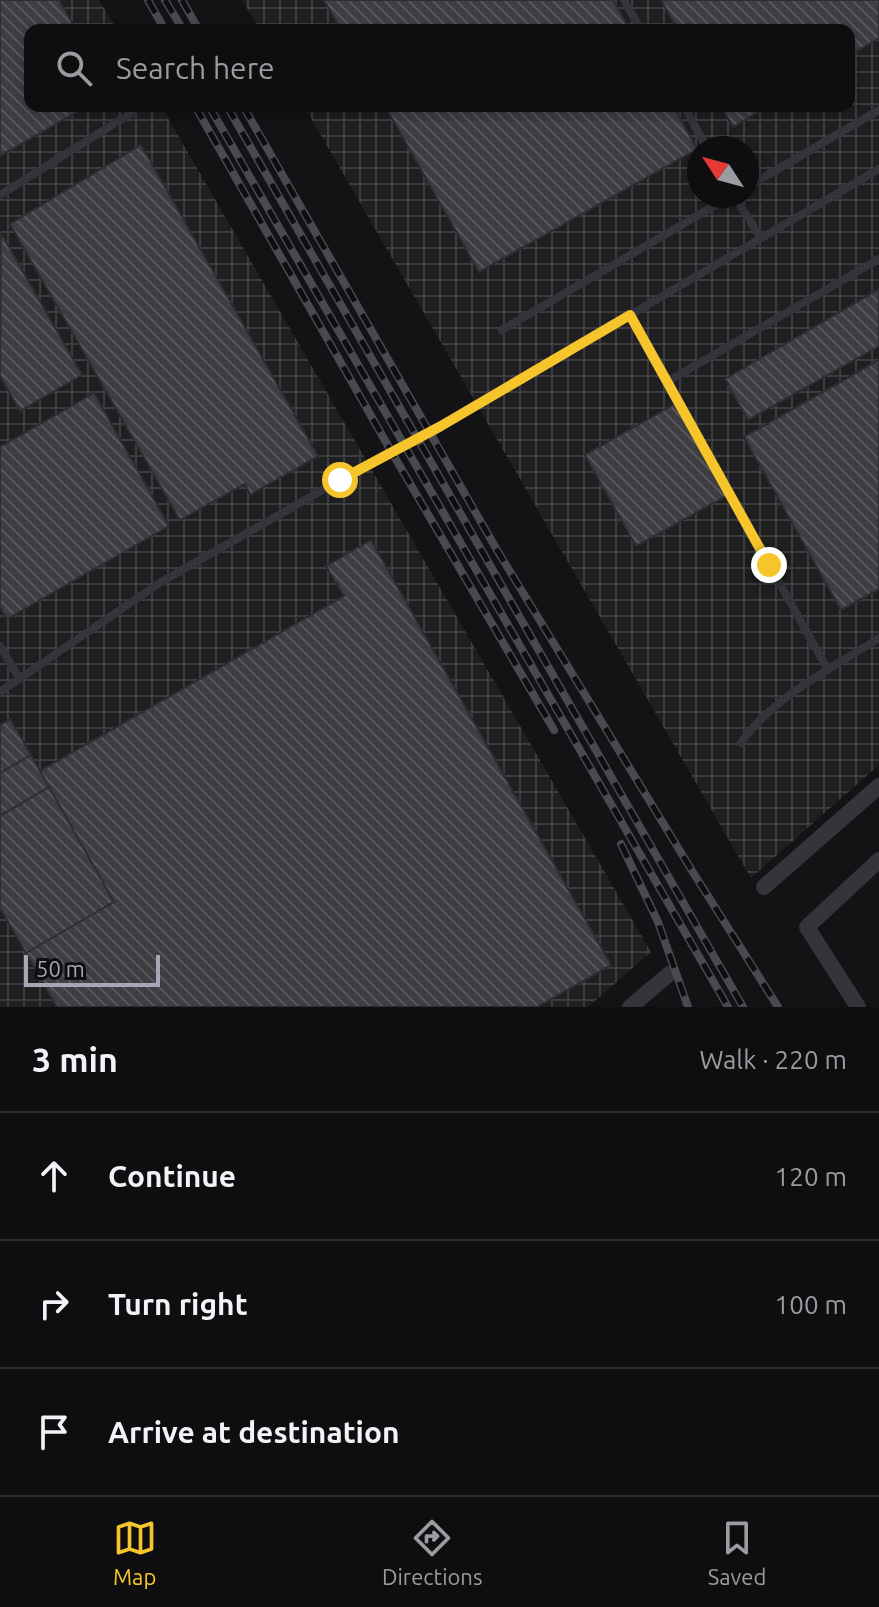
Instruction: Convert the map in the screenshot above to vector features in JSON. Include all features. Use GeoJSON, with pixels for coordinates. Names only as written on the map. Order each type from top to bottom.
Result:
{"type":"FeatureCollection","features":[{"type":"Feature","properties":{"kind":"street"},"geometry":{"type":"LineString","coordinates":[[764,887],[879,786]]}},
{"type":"Feature","properties":{"kind":"street"},"geometry":{"type":"LineString","coordinates":[[858,1007],[807,927],[879,860]]}},
{"type":"Feature","properties":{"kind":"street"},"geometry":{"type":"LineString","coordinates":[[630,1007],[669,974]]}},
{"type":"Feature","properties":{"kind":"lane"},"geometry":{"type":"LineString","coordinates":[[624,0],[638,24]]}},
{"type":"Feature","properties":{"kind":"lane"},"geometry":{"type":"LineString","coordinates":[[759,180],[879,110]]}},
{"type":"Feature","properties":{"kind":"lane"},"geometry":{"type":"LineString","coordinates":[[0,195],[133,112]]}},
{"type":"Feature","properties":{"kind":"lane"},"geometry":{"type":"LineString","coordinates":[[687,112],[700,136]]}},
{"type":"Feature","properties":{"kind":"lane"},"geometry":{"type":"LineString","coordinates":[[0,692],[161,582],[391,451],[441,426],[879,169]]}},
{"type":"Feature","properties":{"kind":"lane"},"geometry":{"type":"LineString","coordinates":[[502,330],[712,208]]}},
{"type":"Feature","properties":{"kind":"lane"},"geometry":{"type":"LineString","coordinates":[[741,208],[761,238]]}},
{"type":"Feature","properties":{"kind":"lane"},"geometry":{"type":"LineString","coordinates":[[667,382],[879,259]]}},
{"type":"Feature","properties":{"kind":"lane"},"geometry":{"type":"LineString","coordinates":[[630,315],[828,670]]}},
{"type":"Feature","properties":{"kind":"lane"},"geometry":{"type":"LineString","coordinates":[[741,743],[752,726],[773,708],[879,638]]}},
{"type":"Feature","properties":{"kind":"lane"},"geometry":{"type":"LineString","coordinates":[[0,646],[19,678]]}},
{"type":"Feature","properties":{"kind":"shaded area"},"geometry":{"type":"Polygon","coordinates":[[[0,0],[99,0],[113,24],[24,24],[24,112],[164,112],[651,952],[588,1007],[0,1007],[0,0]]]}},
{"type":"Feature","properties":{"kind":"shaded area"},"geometry":{"type":"Polygon","coordinates":[[[242,0],[879,0],[879,765],[751,878],[307,112],[855,112],[855,24],[256,24],[242,0]]]}},
{"type":"Feature","properties":{"kind":"building"},"geometry":{"type":"Polygon","coordinates":[[[0,0],[59,0],[73,24],[24,24],[24,112],[77,112],[0,156],[0,0]]]}},
{"type":"Feature","properties":{"kind":"building"},"geometry":{"type":"Polygon","coordinates":[[[324,0],[613,0],[627,24],[338,24],[324,0]]]}},
{"type":"Feature","properties":{"kind":"building"},"geometry":{"type":"Polygon","coordinates":[[[661,0],[879,0],[879,38],[855,52],[855,24],[675,24],[661,0]]]}},
{"type":"Feature","properties":{"kind":"building"},"geometry":{"type":"Polygon","coordinates":[[[388,112],[676,112],[690,136],[687,136],[687,155],[479,272],[388,112]]]}},
{"type":"Feature","properties":{"kind":"building"},"geometry":{"type":"Polygon","coordinates":[[[724,112],[758,112],[733,127],[724,112]]]}},
{"type":"Feature","properties":{"kind":"building"},"geometry":{"type":"Polygon","coordinates":[[[141,145],[318,456],[250,495],[245,484],[180,520],[10,224],[141,145]]]}},
{"type":"Feature","properties":{"kind":"building"},"geometry":{"type":"Polygon","coordinates":[[[1,233],[82,375],[20,411],[0,376],[1,233]]]}},
{"type":"Feature","properties":{"kind":"building"},"geometry":{"type":"Polygon","coordinates":[[[879,289],[879,346],[748,420],[725,379],[879,289]]]}},
{"type":"Feature","properties":{"kind":"building"},"geometry":{"type":"Polygon","coordinates":[[[879,360],[879,589],[841,610],[744,437],[879,360]]]}},
{"type":"Feature","properties":{"kind":"building"},"geometry":{"type":"Polygon","coordinates":[[[94,393],[169,526],[7,619],[0,607],[0,447],[94,393]]]}},
{"type":"Feature","properties":{"kind":"building"},"geometry":{"type":"Polygon","coordinates":[[[675,404],[726,496],[636,546],[585,455],[675,404]]]}},
{"type":"Feature","properties":{"kind":"building"},"geometry":{"type":"Polygon","coordinates":[[[371,540],[611,965],[537,1007],[57,1007],[26,953],[114,902],[40,771],[344,596],[326,566],[371,540]]]}},
{"type":"Feature","properties":{"kind":"building"},"geometry":{"type":"Polygon","coordinates":[[[10,719],[31,755],[0,773],[0,725],[10,719]]]}},
{"type":"Feature","properties":{"kind":"building"},"geometry":{"type":"Polygon","coordinates":[[[31,755],[49,787],[0,816],[0,773],[31,755]]]}},
{"type":"Feature","properties":{"kind":"building"},"geometry":{"type":"Polygon","coordinates":[[[49,787],[114,902],[26,953],[0,908],[0,816],[49,787]]]}},
{"type":"Feature","properties":{"kind":"railway"},"geometry":{"type":"LineString","coordinates":[[148,0],[162,24]]}},
{"type":"Feature","properties":{"kind":"railway"},"geometry":{"type":"LineString","coordinates":[[165,0],[179,24]]}},
{"type":"Feature","properties":{"kind":"railway"},"geometry":{"type":"LineString","coordinates":[[182,0],[196,24]]}},
{"type":"Feature","properties":{"kind":"railway"},"geometry":{"type":"LineString","coordinates":[[198,112],[554,730]]}},
{"type":"Feature","properties":{"kind":"railway"},"geometry":{"type":"LineString","coordinates":[[212,112],[728,1007]]}},
{"type":"Feature","properties":{"kind":"railway"},"geometry":{"type":"LineString","coordinates":[[230,112],[743,1007]]}},
{"type":"Feature","properties":{"kind":"railway"},"geometry":{"type":"LineString","coordinates":[[246,112],[497,550],[778,1007]]}},
{"type":"Feature","properties":{"kind":"railway"},"geometry":{"type":"LineString","coordinates":[[621,844],[658,922],[688,1007]]}},
{"type":"Feature","properties":{"kind":"route"},"geometry":{"type":"LineString","coordinates":[[340,480],[441,426],[630,315],[769,565]]}}]}
